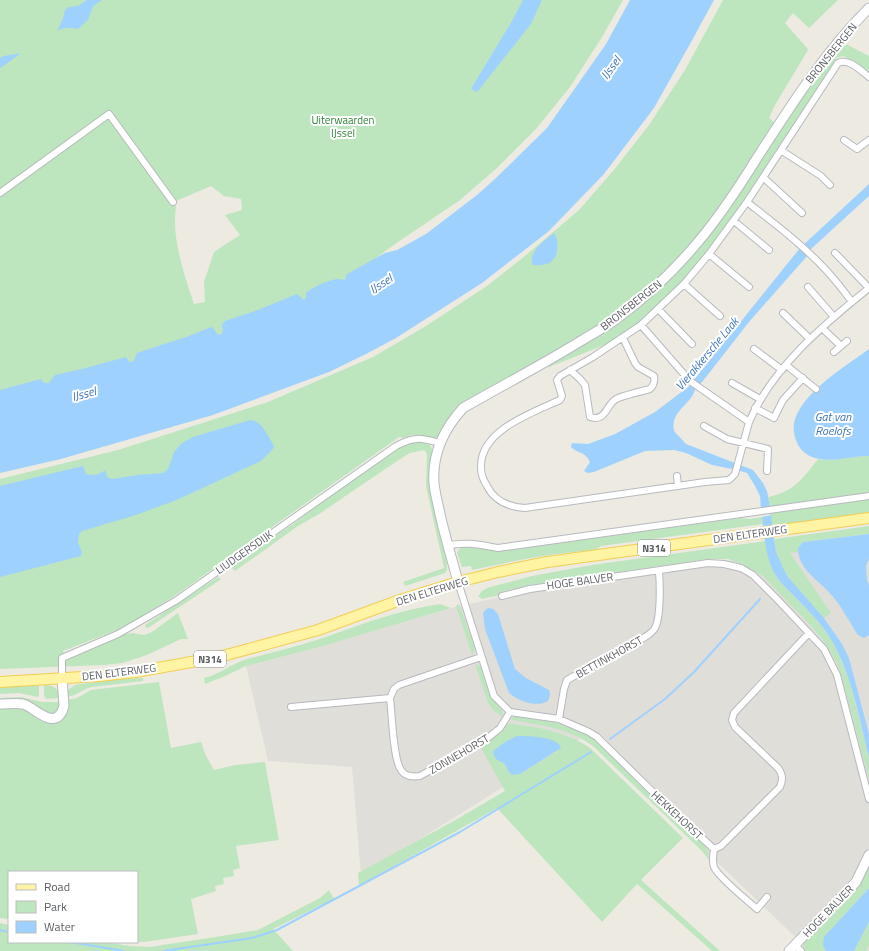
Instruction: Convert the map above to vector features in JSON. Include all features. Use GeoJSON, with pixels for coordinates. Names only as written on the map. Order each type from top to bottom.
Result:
{"type":"FeatureCollection","features":[{"type":"Feature","properties":{"kind":"main road","name":"DEN ELTERWEG"},"geometry":{"type":"LineString","coordinates":[[0,682],[136,672],[220,657],[318,630],[400,600],[458,582],[547,562],[869,518]]}},
{"type":"Feature","properties":{"kind":"street","name":"BRONSBERGEN"},"geometry":{"type":"LineString","coordinates":[[458,582],[447,546],[434,484],[435,461],[440,443],[449,426],[463,408],[614,321],[667,276],[698,242],[735,193],[775,130],[816,71],[839,41],[869,8]]}},
{"type":"Feature","properties":{"kind":"street","name":"BRONSBERGEN"},"geometry":{"type":"LineString","coordinates":[[835,253],[869,288],[810,339],[784,367],[760,399],[749,422],[742,443],[735,474],[729,480],[525,508],[516,508],[506,505],[490,492],[481,474],[481,459],[487,444],[499,432],[529,414],[560,400],[562,396],[557,380],[558,378],[623,338],[641,325],[684,284],[734,221],[764,178],[838,63],[843,61],[850,63],[869,77]]}},
{"type":"Feature","properties":{"kind":"street"},"geometry":{"type":"LineString","coordinates":[[0,193],[109,114],[173,202]]}},
{"type":"Feature","properties":{"kind":"street"},"geometry":{"type":"LineString","coordinates":[[844,140],[857,149],[869,140]]}},
{"type":"Feature","properties":{"kind":"street"},"geometry":{"type":"LineString","coordinates":[[782,151],[821,176],[830,185]]}},
{"type":"Feature","properties":{"kind":"street"},"geometry":{"type":"LineString","coordinates":[[764,178],[802,213]]}},
{"type":"Feature","properties":{"kind":"street"},"geometry":{"type":"LineString","coordinates":[[747,202],[790,236],[811,255],[826,270],[852,302]]}},
{"type":"Feature","properties":{"kind":"street"},"geometry":{"type":"LineString","coordinates":[[734,221],[769,250]]}},
{"type":"Feature","properties":{"kind":"street"},"geometry":{"type":"LineString","coordinates":[[709,254],[749,286]]}},
{"type":"Feature","properties":{"kind":"street"},"geometry":{"type":"LineString","coordinates":[[684,284],[720,316]]}},
{"type":"Feature","properties":{"kind":"street"},"geometry":{"type":"LineString","coordinates":[[808,287],[834,317]]}},
{"type":"Feature","properties":{"kind":"street","name":"BRONSBERGEN"},"geometry":{"type":"LineString","coordinates":[[658,309],[692,344]]}},
{"type":"Feature","properties":{"kind":"street"},"geometry":{"type":"LineString","coordinates":[[783,313],[810,339]]}},
{"type":"Feature","properties":{"kind":"street","name":"BRONSBERGEN"},"geometry":{"type":"LineString","coordinates":[[641,325],[690,381],[749,422]]}},
{"type":"Feature","properties":{"kind":"street"},"geometry":{"type":"LineString","coordinates":[[822,328],[840,346]]}},
{"type":"Feature","properties":{"kind":"street","name":"BRONSBERGEN"},"geometry":{"type":"LineString","coordinates":[[570,370],[585,385],[590,416],[594,418],[604,414],[616,399],[650,389],[654,385],[654,376],[638,367],[623,338]]}},
{"type":"Feature","properties":{"kind":"street"},"geometry":{"type":"LineString","coordinates":[[834,352],[847,340]]}},
{"type":"Feature","properties":{"kind":"street"},"geometry":{"type":"LineString","coordinates":[[754,349],[803,378],[816,389]]}},
{"type":"Feature","properties":{"kind":"street"},"geometry":{"type":"LineString","coordinates":[[755,408],[774,418],[783,400],[803,378]]}},
{"type":"Feature","properties":{"kind":"street"},"geometry":{"type":"LineString","coordinates":[[732,382],[760,399]]}},
{"type":"Feature","properties":{"kind":"street"},"geometry":{"type":"LineString","coordinates":[[704,426],[721,436],[768,449],[767,471]]}},
{"type":"Feature","properties":{"kind":"street","name":"LIUDGERSDIJK"},"geometry":{"type":"LineString","coordinates":[[62,678],[62,658],[118,634],[177,600],[396,446],[406,440],[418,438],[440,443]]}},
{"type":"Feature","properties":{"kind":"street"},"geometry":{"type":"LineString","coordinates":[[677,476],[678,486]]}},
{"type":"Feature","properties":{"kind":"street","name":"DEN ELTERWEG"},"geometry":{"type":"LineString","coordinates":[[447,546],[457,543],[468,543],[498,548],[869,496]]}},
{"type":"Feature","properties":{"kind":"street","name":"HOGE BALVER"},"geometry":{"type":"LineString","coordinates":[[502,596],[530,589],[708,563],[724,564],[741,568],[757,580],[824,649],[837,675],[869,799]]}},
{"type":"Feature","properties":{"kind":"street","name":"BETTINKHORST"},"geometry":{"type":"LineString","coordinates":[[559,720],[567,680],[655,630],[658,618],[660,581],[659,571]]}},
{"type":"Feature","properties":{"kind":"street"},"geometry":{"type":"LineString","coordinates":[[458,582],[494,696],[510,712]]}},
{"type":"Feature","properties":{"kind":"street"},"geometry":{"type":"LineString","coordinates":[[767,897],[757,909],[716,872],[712,860],[714,849],[721,846],[780,787],[782,780],[782,774],[778,768],[735,727],[732,720],[734,713],[809,633]]}},
{"type":"Feature","properties":{"kind":"street"},"geometry":{"type":"LineString","coordinates":[[291,707],[390,698],[394,690],[399,685],[481,657]]}},
{"type":"Feature","properties":{"kind":"street"},"geometry":{"type":"LineString","coordinates":[[0,704],[24,705],[44,717],[57,717],[64,706],[62,678]]}},
{"type":"Feature","properties":{"kind":"street","name":"ZONNEHORST"},"geometry":{"type":"LineString","coordinates":[[390,698],[396,758],[401,771],[410,777],[420,776],[489,737],[500,728],[510,712]]}},
{"type":"Feature","properties":{"kind":"street","name":"HEKKEHORST"},"geometry":{"type":"LineString","coordinates":[[510,712],[559,720],[589,732],[597,737],[661,800],[714,849]]}},
{"type":"Feature","properties":{"kind":"street","name":"HOGE BALVER"},"geometry":{"type":"LineString","coordinates":[[795,949],[856,882],[869,855]]}},
{"type":"Feature","properties":{"kind":"shaded area"},"geometry":{"type":"Polygon","coordinates":[[[869,538],[869,951],[810,951],[585,736],[361,876],[352,767],[268,761],[246,666],[323,646],[451,608],[496,598],[869,538]]]}},
{"type":"Feature","properties":{"kind":"green space","name":"Uiterwaarden IJssel"},"geometry":{"type":"Polygon","coordinates":[[[0,0],[623,0],[602,37],[570,87],[535,130],[497,168],[460,200],[395,244],[345,281],[306,300],[221,336],[131,364],[0,397],[0,0]],[[211,186],[176,201],[175,232],[182,264],[194,304],[205,302],[204,282],[214,252],[240,235],[225,215],[242,210],[241,199],[224,196],[211,186]]]}},
{"type":"Feature","properties":{"kind":"green space"},"geometry":{"type":"Polygon","coordinates":[[[723,0],[838,0],[809,28],[793,13],[785,23],[808,50],[775,105],[769,118],[774,122],[726,197],[699,234],[663,276],[612,318],[565,348],[475,397],[438,438],[435,439],[412,435],[403,438],[399,437],[176,595],[117,630],[63,651],[66,658],[123,634],[133,633],[144,635],[152,632],[178,613],[188,639],[181,639],[147,655],[122,663],[0,669],[0,479],[118,450],[268,402],[373,357],[426,326],[487,286],[579,210],[613,171],[649,125],[685,70],[723,0]]]}},
{"type":"Feature","properties":{"kind":"green space"},"geometry":{"type":"Polygon","coordinates":[[[844,43],[869,56],[869,72],[844,56],[836,58],[834,61],[836,64],[751,194],[717,239],[679,285],[624,334],[607,344],[549,367],[549,365],[587,342],[663,286],[807,86],[836,50],[844,43]]]}},
{"type":"Feature","properties":{"kind":"green space"},"geometry":{"type":"Polygon","coordinates":[[[412,442],[423,442],[430,445],[433,451],[435,506],[447,564],[447,570],[445,573],[405,586],[403,582],[444,568],[426,486],[427,454],[424,450],[410,453],[319,514],[298,526],[235,571],[232,568],[230,569],[233,565],[296,522],[315,507],[316,504],[403,446],[412,442]]]}},
{"type":"Feature","properties":{"kind":"green space"},"geometry":{"type":"Polygon","coordinates":[[[869,456],[869,493],[770,507],[768,497],[785,492],[797,484],[818,459],[831,460],[869,456]]]}},
{"type":"Feature","properties":{"kind":"green space"},"geometry":{"type":"Polygon","coordinates":[[[869,499],[869,514],[773,527],[770,512],[869,499]]]}},
{"type":"Feature","properties":{"kind":"green space"},"geometry":{"type":"Polygon","coordinates":[[[762,517],[763,524],[601,546],[595,550],[533,558],[472,570],[471,566],[462,567],[457,553],[459,549],[465,547],[499,550],[741,518],[750,519],[762,517]]]}},
{"type":"Feature","properties":{"kind":"green space"},"geometry":{"type":"Polygon","coordinates":[[[869,526],[869,534],[803,542],[798,548],[798,552],[790,553],[831,613],[824,618],[789,578],[776,552],[775,539],[869,526]]]}},
{"type":"Feature","properties":{"kind":"green space"},"geometry":{"type":"Polygon","coordinates":[[[765,541],[772,568],[778,580],[814,617],[831,639],[837,651],[850,683],[869,758],[869,780],[837,663],[823,640],[811,626],[763,576],[742,564],[728,559],[708,559],[530,585],[500,592],[500,595],[482,599],[478,596],[487,588],[532,576],[592,565],[765,541]]]}},
{"type":"Feature","properties":{"kind":"green space"},"geometry":{"type":"Polygon","coordinates":[[[218,577],[221,579],[148,628],[145,627],[145,625],[218,577]]]}},
{"type":"Feature","properties":{"kind":"green space"},"geometry":{"type":"Polygon","coordinates":[[[440,604],[451,608],[323,646],[246,666],[205,684],[204,678],[214,675],[244,660],[311,642],[394,614],[440,604]]]}},
{"type":"Feature","properties":{"kind":"green space"},"geometry":{"type":"Polygon","coordinates":[[[459,604],[475,648],[472,655],[456,606],[459,604]]]}},
{"type":"Feature","properties":{"kind":"green space"},"geometry":{"type":"Polygon","coordinates":[[[475,664],[481,666],[490,694],[501,708],[503,717],[493,710],[488,703],[475,664]]]}},
{"type":"Feature","properties":{"kind":"green space"},"geometry":{"type":"Polygon","coordinates":[[[143,678],[143,681],[92,687],[67,697],[68,690],[75,685],[120,679],[143,678]]]}},
{"type":"Feature","properties":{"kind":"green space"},"geometry":{"type":"Polygon","coordinates":[[[159,682],[171,748],[201,742],[206,756],[214,770],[235,765],[265,762],[279,840],[236,846],[240,868],[233,870],[234,876],[223,878],[224,884],[215,886],[216,891],[191,899],[198,934],[138,942],[138,871],[8,871],[8,919],[0,918],[0,707],[24,708],[47,722],[67,700],[77,698],[91,690],[159,682]]]}},
{"type":"Feature","properties":{"kind":"green space"},"geometry":{"type":"Polygon","coordinates":[[[44,685],[56,688],[61,698],[46,699],[44,696],[44,685]]]}},
{"type":"Feature","properties":{"kind":"green space"},"geometry":{"type":"Polygon","coordinates":[[[39,686],[38,697],[19,693],[0,694],[0,687],[39,686]]]}},
{"type":"Feature","properties":{"kind":"green space"},"geometry":{"type":"Polygon","coordinates":[[[21,697],[42,702],[61,702],[59,709],[52,714],[0,701],[0,698],[21,697]]]}},
{"type":"Feature","properties":{"kind":"green space"},"geometry":{"type":"Polygon","coordinates":[[[516,716],[566,726],[593,738],[705,846],[708,850],[709,860],[702,851],[593,746],[573,734],[553,728],[510,719],[516,716]]]}},
{"type":"Feature","properties":{"kind":"green space"},"geometry":{"type":"Polygon","coordinates":[[[509,723],[556,732],[584,744],[590,748],[683,838],[641,880],[720,951],[712,951],[637,884],[602,922],[497,808],[359,886],[358,873],[452,822],[505,791],[480,746],[500,733],[509,723]],[[559,750],[504,763],[509,772],[520,774],[559,750]]]}},
{"type":"Feature","properties":{"kind":"green space"},"geometry":{"type":"Polygon","coordinates":[[[869,862],[869,888],[824,937],[826,951],[805,951],[803,947],[805,939],[869,862]]]}},
{"type":"Feature","properties":{"kind":"green space"},"geometry":{"type":"Polygon","coordinates":[[[329,890],[334,899],[273,929],[293,951],[0,951],[0,923],[8,925],[8,943],[110,943],[149,947],[258,930],[320,898],[329,890]]]}},
{"type":"Feature","properties":{"kind":"green space"},"geometry":{"type":"Polygon","coordinates":[[[869,922],[869,945],[866,951],[854,951],[869,922]]]}},
{"type":"Feature","properties":{"kind":"water"},"geometry":{"type":"Polygon","coordinates":[[[87,0],[102,0],[93,6],[88,20],[78,29],[67,28],[57,31],[63,19],[65,10],[69,7],[78,6],[87,0]]]}},
{"type":"Feature","properties":{"kind":"water"},"geometry":{"type":"Polygon","coordinates":[[[523,0],[542,0],[531,24],[477,92],[471,89],[512,21],[523,0]]]}},
{"type":"Feature","properties":{"kind":"water","name":"IJssel"},"geometry":{"type":"Polygon","coordinates":[[[630,0],[714,0],[654,108],[604,174],[549,231],[482,283],[396,338],[329,372],[213,415],[61,459],[0,473],[0,390],[41,379],[44,383],[49,383],[55,375],[126,357],[129,362],[132,362],[137,353],[211,327],[217,334],[221,335],[223,331],[222,325],[225,321],[297,294],[304,300],[306,293],[317,286],[336,279],[345,280],[347,274],[385,253],[397,250],[426,234],[477,195],[547,128],[606,44],[630,0]]]}},
{"type":"Feature","properties":{"kind":"water"},"geometry":{"type":"Polygon","coordinates":[[[21,53],[2,67],[0,68],[0,58],[21,53]]]}},
{"type":"Feature","properties":{"kind":"water"},"geometry":{"type":"Polygon","coordinates":[[[869,184],[869,196],[811,249],[808,255],[749,322],[699,386],[693,381],[800,248],[869,184]]]}},
{"type":"Feature","properties":{"kind":"water"},"geometry":{"type":"Polygon","coordinates":[[[554,233],[557,239],[558,247],[556,255],[546,264],[533,265],[532,256],[535,251],[554,233]]]}},
{"type":"Feature","properties":{"kind":"water","name":"Gat van Roelofs"},"geometry":{"type":"Polygon","coordinates":[[[869,349],[869,456],[828,460],[815,458],[808,455],[801,449],[796,440],[794,426],[798,413],[806,400],[831,376],[869,349]]]}},
{"type":"Feature","properties":{"kind":"water"},"geometry":{"type":"Polygon","coordinates":[[[692,384],[696,388],[691,398],[675,417],[673,426],[674,431],[686,444],[753,470],[767,491],[770,507],[761,509],[760,496],[747,473],[712,465],[686,453],[674,450],[645,451],[594,472],[588,473],[584,471],[590,462],[584,454],[571,447],[572,443],[588,444],[615,434],[655,412],[692,384]]]}},
{"type":"Feature","properties":{"kind":"water"},"geometry":{"type":"Polygon","coordinates":[[[250,420],[255,421],[262,426],[274,446],[273,449],[261,461],[179,499],[136,515],[82,531],[79,534],[78,543],[82,552],[81,556],[0,577],[0,486],[83,466],[86,474],[96,475],[105,470],[107,477],[112,479],[163,473],[168,469],[174,452],[182,443],[193,437],[250,420]]]}},
{"type":"Feature","properties":{"kind":"water"},"geometry":{"type":"Polygon","coordinates":[[[771,515],[776,552],[783,568],[788,577],[824,618],[842,644],[849,658],[869,734],[869,757],[850,683],[839,654],[824,629],[776,576],[772,568],[766,549],[762,517],[771,515]]]}},
{"type":"Feature","properties":{"kind":"water"},"geometry":{"type":"Polygon","coordinates":[[[869,534],[869,559],[866,566],[869,585],[869,635],[864,638],[858,635],[829,592],[806,569],[799,556],[798,548],[803,542],[869,534]]]}},
{"type":"Feature","properties":{"kind":"water"},"geometry":{"type":"Polygon","coordinates":[[[489,608],[493,609],[498,614],[515,669],[526,678],[549,690],[550,695],[548,701],[539,704],[528,703],[517,699],[509,693],[485,629],[483,613],[489,608]]]}},
{"type":"Feature","properties":{"kind":"water"},"geometry":{"type":"Polygon","coordinates":[[[517,736],[549,739],[559,744],[561,748],[520,774],[512,775],[504,763],[495,758],[493,751],[505,742],[517,736]]]}},
{"type":"Feature","properties":{"kind":"water"},"geometry":{"type":"Polygon","coordinates":[[[869,888],[869,922],[854,951],[826,951],[823,945],[824,937],[869,888]]]}},
{"type":"Feature","properties":{"kind":"waterway"},"geometry":{"type":"LineString","coordinates":[[610,739],[665,699],[694,672],[760,599]]}},
{"type":"Feature","properties":{"kind":"waterway"},"geometry":{"type":"LineString","coordinates":[[163,951],[252,938],[277,930],[460,832],[591,752]]}},
{"type":"Feature","properties":{"kind":"waterway"},"geometry":{"type":"LineString","coordinates":[[0,930],[8,932]]}},
{"type":"Feature","properties":{"kind":"waterway"},"geometry":{"type":"LineString","coordinates":[[76,943],[124,951]]}},
{"type":"Feature","properties":{"kind":"water label","name":"Vierakkersche Laak"},"geometry":{"type":"Point","coordinates":[707,354]}}]}
